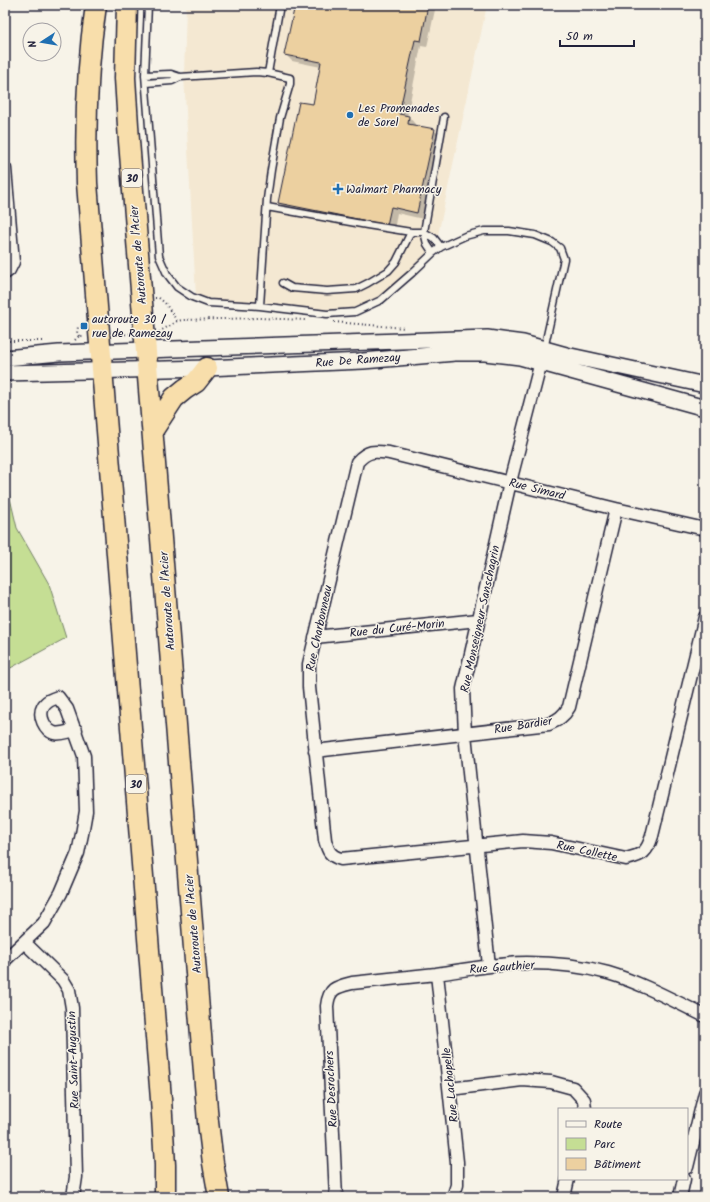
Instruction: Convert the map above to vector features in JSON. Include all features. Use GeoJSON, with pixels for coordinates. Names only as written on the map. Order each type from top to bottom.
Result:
{"type":"FeatureCollection","features":[{"type":"Feature","properties":{"kind":"highway","name":"30"},"geometry":{"type":"LineString","coordinates":[[96,5],[89,67],[86,140],[87,183],[162,1112],[165,1197]]}},
{"type":"Feature","properties":{"kind":"highway","name":"Autoroute de l'Acier"},"geometry":{"type":"LineString","coordinates":[[128,5],[126,99],[208,1122],[219,1197]]}},
{"type":"Feature","properties":{"kind":"highway"},"geometry":{"type":"LineString","coordinates":[[153,430],[174,398],[184,389],[196,382],[207,368]]}},
{"type":"Feature","properties":{"kind":"street"},"geometry":{"type":"LineString","coordinates":[[5,169],[13,262],[7,272]]}},
{"type":"Feature","properties":{"kind":"street","name":"Rue De Ramezay"},"geometry":{"type":"LineString","coordinates":[[5,373],[102,361],[147,360],[487,338],[523,343],[543,356],[705,408]]}},
{"type":"Feature","properties":{"kind":"street","name":"Rue De Ramezay"},"geometry":{"type":"LineString","coordinates":[[5,358],[59,353],[102,361]]}},
{"type":"Feature","properties":{"kind":"street","name":"Rue De Ramezay"},"geometry":{"type":"LineString","coordinates":[[147,360],[207,368],[363,361],[469,353],[543,356],[705,385]]}},
{"type":"Feature","properties":{"kind":"street","name":"Rue Monseigneur-Sanschagrin"},"geometry":{"type":"LineString","coordinates":[[490,966],[465,734],[463,689],[510,482],[543,356]]}},
{"type":"Feature","properties":{"kind":"street","name":"Rue Simard"},"geometry":{"type":"LineString","coordinates":[[369,452],[376,451],[389,453],[616,509],[705,529]]}},
{"type":"Feature","properties":{"kind":"street","name":"Rue Charbonneau"},"geometry":{"type":"LineString","coordinates":[[334,857],[328,850],[325,840],[309,687],[309,664],[357,462],[369,452]]}},
{"type":"Feature","properties":{"kind":"street","name":"Rue Bardier"},"geometry":{"type":"LineString","coordinates":[[316,751],[549,724],[566,714],[616,509]]}},
{"type":"Feature","properties":{"kind":"street","name":"Rue Collette"},"geometry":{"type":"LineString","coordinates":[[334,857],[341,859],[524,840],[551,843],[626,859],[639,856],[648,848],[652,836],[705,617]]}},
{"type":"Feature","properties":{"kind":"street","name":"Rue du Curé-Morin"},"geometry":{"type":"LineString","coordinates":[[315,637],[478,620]]}},
{"type":"Feature","properties":{"kind":"street"},"geometry":{"type":"LineString","coordinates":[[5,960],[44,923],[61,893],[78,853],[86,811],[86,787],[84,756],[76,730]]}},
{"type":"Feature","properties":{"kind":"street","name":"Rue Saint-Augustin"},"geometry":{"type":"LineString","coordinates":[[24,942],[63,980],[69,990],[72,1008],[76,1177],[73,1197]]}},
{"type":"Feature","properties":{"kind":"street","name":"Rue Gauthier"},"geometry":{"type":"LineString","coordinates":[[339,986],[352,983],[437,974],[490,966],[527,963],[583,968],[608,973],[643,986],[705,1016]]}},
{"type":"Feature","properties":{"kind":"street","name":"Rue Lachapelle"},"geometry":{"type":"LineString","coordinates":[[437,974],[457,1162],[456,1185],[453,1197]]}},
{"type":"Feature","properties":{"kind":"street","name":"Rue Desrochers"},"geometry":{"type":"LineString","coordinates":[[336,1197],[327,1006],[331,991],[339,986]]}},
{"type":"Feature","properties":{"kind":"street"},"geometry":{"type":"LineString","coordinates":[[450,1089],[522,1080],[550,1082],[574,1088],[584,1100],[585,1108]]}},
{"type":"Feature","properties":{"kind":"street"},"geometry":{"type":"LineString","coordinates":[[688,1163],[705,1093]]}},
{"type":"Feature","properties":{"kind":"street"},"geometry":{"type":"LineString","coordinates":[[564,1197],[568,1180]]}},
{"type":"Feature","properties":{"kind":"street"},"geometry":{"type":"LineString","coordinates":[[680,1197],[684,1180]]}},
{"type":"Feature","properties":{"kind":"lane"},"geometry":{"type":"LineString","coordinates":[[148,5],[146,83],[159,256],[167,274],[176,287],[197,299],[208,303],[260,306],[327,314],[355,312],[381,300],[441,247],[465,236],[484,231],[510,231],[536,236],[552,242],[560,248],[564,259],[543,356]]}},
{"type":"Feature","properties":{"kind":"lane"},"geometry":{"type":"LineString","coordinates":[[268,73],[280,5]]}},
{"type":"Feature","properties":{"kind":"lane"},"geometry":{"type":"LineString","coordinates":[[146,75],[171,74],[180,77],[256,72],[288,77],[291,81],[280,118],[271,170],[260,306]]}},
{"type":"Feature","properties":{"kind":"lane"},"geometry":{"type":"LineString","coordinates":[[146,83],[172,81],[180,77]]}},
{"type":"Feature","properties":{"kind":"lane"},"geometry":{"type":"LineString","coordinates":[[433,253],[427,244],[424,232],[444,117]]}},
{"type":"Feature","properties":{"kind":"lane"},"geometry":{"type":"LineString","coordinates":[[267,207],[367,225],[411,232],[424,232],[434,238],[441,247]]}},
{"type":"Feature","properties":{"kind":"lane"},"geometry":{"type":"LineString","coordinates":[[283,283],[292,288],[326,291],[356,289],[388,271],[396,262],[411,232]]}},
{"type":"Feature","properties":{"kind":"path"},"geometry":{"type":"LineString","coordinates":[[152,298],[162,300],[177,321]]}},
{"type":"Feature","properties":{"kind":"path"},"geometry":{"type":"LineString","coordinates":[[155,333],[177,321],[259,318],[308,320]]}},
{"type":"Feature","properties":{"kind":"path"},"geometry":{"type":"LineString","coordinates":[[328,322],[409,328]]}},
{"type":"Feature","properties":{"kind":"path"},"geometry":{"type":"LineString","coordinates":[[79,336],[77,333],[78,327],[84,326]]}},
{"type":"Feature","properties":{"kind":"path"},"geometry":{"type":"LineString","coordinates":[[114,335],[136,334]]}},
{"type":"Feature","properties":{"kind":"path"},"geometry":{"type":"LineString","coordinates":[[71,341],[79,336],[85,336]]}},
{"type":"Feature","properties":{"kind":"path"},"geometry":{"type":"LineString","coordinates":[[5,341],[44,341]]}},
{"type":"Feature","properties":{"kind":"shaded area"},"geometry":{"type":"Polygon","coordinates":[[[186,5],[487,5],[435,249],[379,298],[355,309],[326,311],[196,297],[184,75],[186,5]]]}},
{"type":"Feature","properties":{"kind":"green space"},"geometry":{"type":"Polygon","coordinates":[[[5,477],[17,528],[49,584],[66,638],[5,671],[5,477]]]}},
{"type":"Feature","properties":{"kind":"building","name":"Les Promenades de Sorel"},"geometry":{"type":"Polygon","coordinates":[[[295,5],[428,5],[421,41],[415,40],[399,114],[409,116],[408,124],[435,129],[417,213],[391,207],[387,225],[278,203],[299,102],[313,104],[321,62],[284,55],[295,5]]]}},
{"type":"Feature","properties":{"kind":"place","name":"Les Promenades de Sorel"},"geometry":{"type":"Point","coordinates":[350,115]}},
{"type":"Feature","properties":{"kind":"place","name":"Walmart Pharmacy"},"geometry":{"type":"Point","coordinates":[338,189]}},
{"type":"Feature","properties":{"kind":"place","name":"autoroute 30 / rue de Ramezay"},"geometry":{"type":"Point","coordinates":[84,326]}}]}
